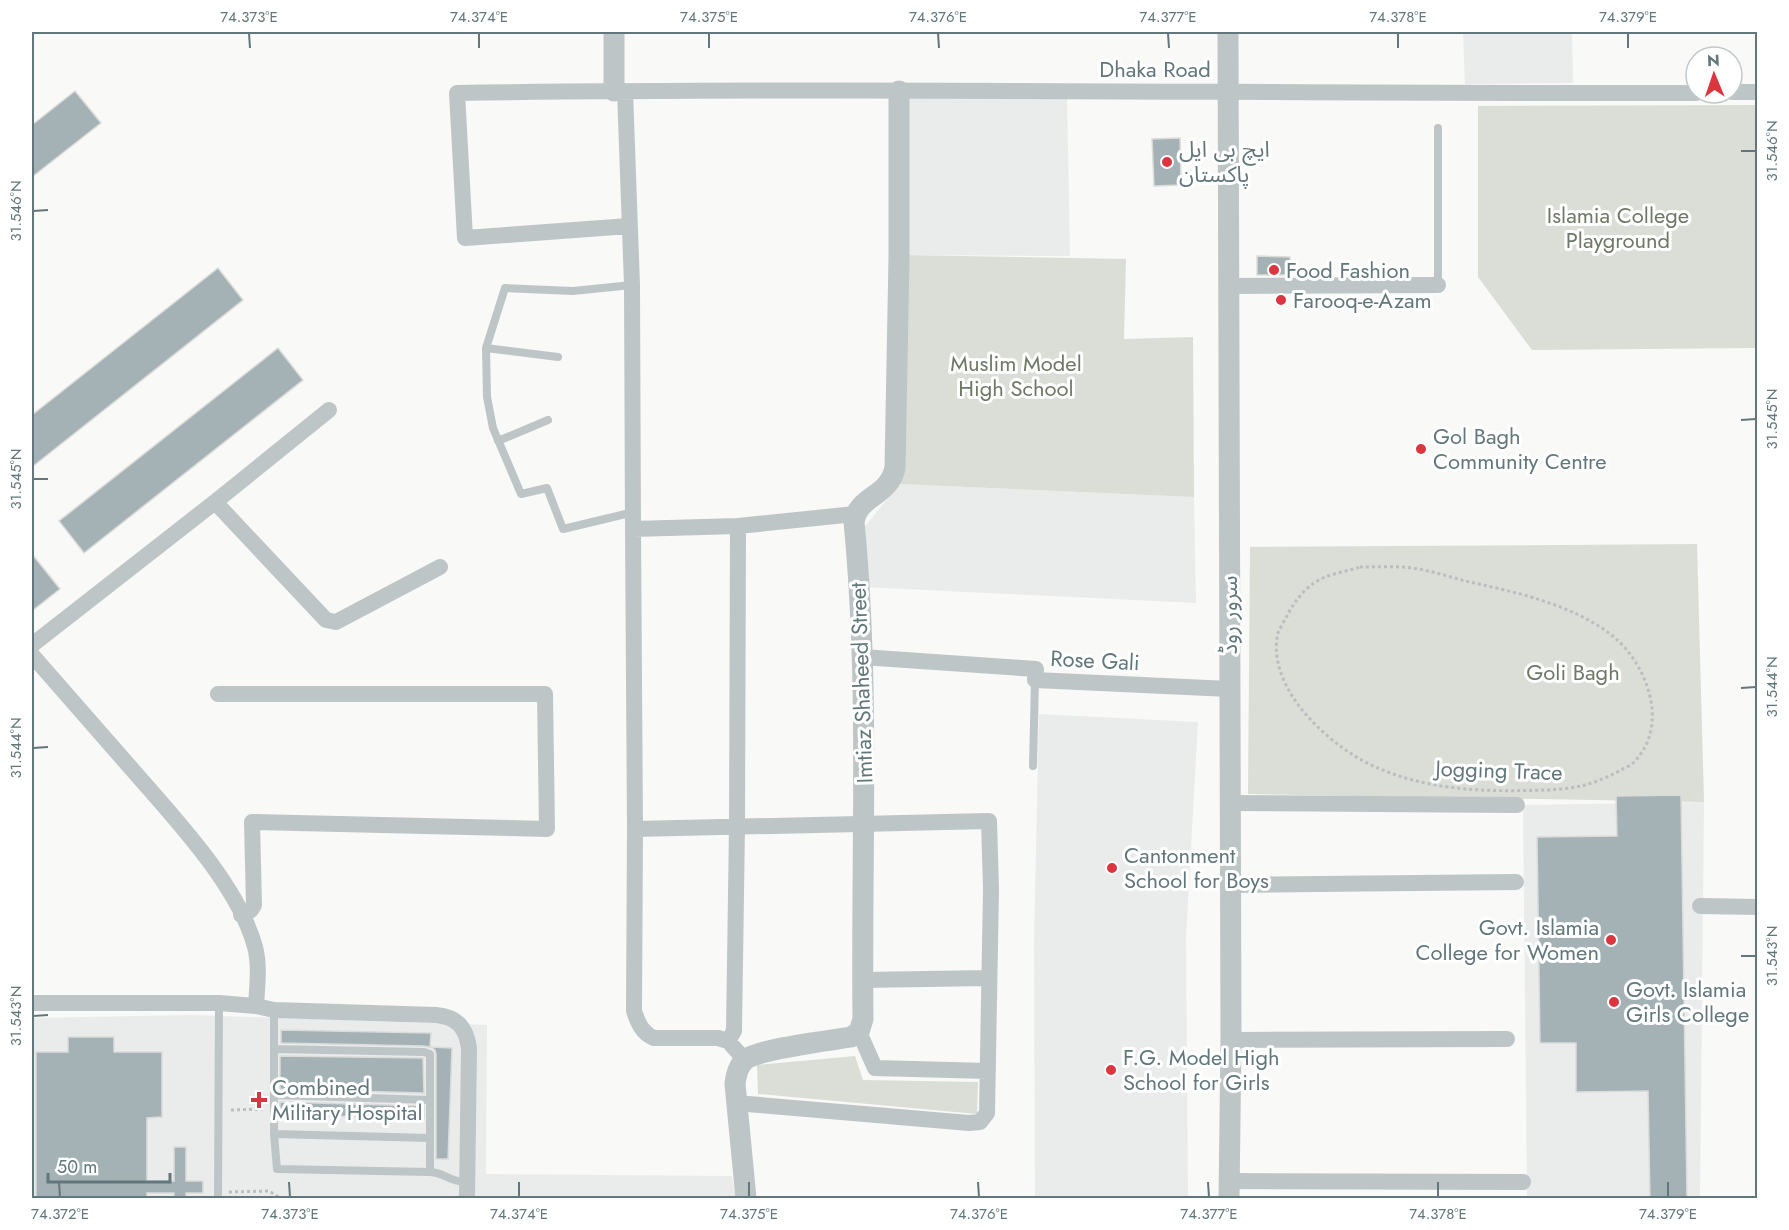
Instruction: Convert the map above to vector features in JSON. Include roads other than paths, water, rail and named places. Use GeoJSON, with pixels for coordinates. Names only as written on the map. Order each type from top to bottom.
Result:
{"type":"FeatureCollection","features":[{"type":"Feature","properties":{"kind":"street"},"geometry":{"type":"LineString","coordinates":[[614,32],[632,285],[634,1011],[638,1023],[646,1034],[654,1038],[718,1038],[728,1041],[745,1060]]}},
{"type":"Feature","properties":{"kind":"street","name":"سرور روڈ"},"geometry":{"type":"LineString","coordinates":[[1228,32],[1231,1040],[1229,1190]]}},
{"type":"Feature","properties":{"kind":"street"},"geometry":{"type":"LineString","coordinates":[[633,529],[738,526],[855,514],[893,479],[899,257],[899,91]]}},
{"type":"Feature","properties":{"kind":"street","name":"Dhaka Road"},"geometry":{"type":"LineString","coordinates":[[629,226],[465,238],[457,93],[1229,91],[1453,94],[1684,93]]}},
{"type":"Feature","properties":{"kind":"street"},"geometry":{"type":"LineString","coordinates":[[1230,286],[1438,285]]}},
{"type":"Feature","properties":{"kind":"street"},"geometry":{"type":"LineString","coordinates":[[32,645],[329,410]]}},
{"type":"Feature","properties":{"kind":"street"},"geometry":{"type":"LineString","coordinates":[[215,502],[326,620],[332,622],[336,622],[440,567]]}},
{"type":"Feature","properties":{"kind":"street","name":"Imtiaz Shaheed Street"},"geometry":{"type":"LineString","coordinates":[[855,514],[862,657],[865,825],[863,1019],[859,1032]]}},
{"type":"Feature","properties":{"kind":"street"},"geometry":{"type":"LineString","coordinates":[[728,1041],[734,1031],[738,526]]}},
{"type":"Feature","properties":{"kind":"street"},"geometry":{"type":"LineString","coordinates":[[32,655],[164,805],[214,868],[231,894],[256,949],[256,1006]]}},
{"type":"Feature","properties":{"kind":"street","name":"Rose Gali"},"geometry":{"type":"LineString","coordinates":[[862,657],[1036,669],[1035,680],[1229,689]]}},
{"type":"Feature","properties":{"kind":"street"},"geometry":{"type":"LineString","coordinates":[[218,694],[545,694],[547,829],[252,822],[254,905],[251,910],[241,915]]}},
{"type":"Feature","properties":{"kind":"street"},"geometry":{"type":"LineString","coordinates":[[1229,803],[1517,805]]}},
{"type":"Feature","properties":{"kind":"street"},"geometry":{"type":"LineString","coordinates":[[635,829],[989,821],[991,889],[987,1113],[980,1122],[969,1123],[736,1103]]}},
{"type":"Feature","properties":{"kind":"street"},"geometry":{"type":"LineString","coordinates":[[1229,885],[1516,882]]}},
{"type":"Feature","properties":{"kind":"street"},"geometry":{"type":"LineString","coordinates":[[1700,906],[1758,907]]}},
{"type":"Feature","properties":{"kind":"street"},"geometry":{"type":"LineString","coordinates":[[863,980],[989,978]]}},
{"type":"Feature","properties":{"kind":"street"},"geometry":{"type":"LineString","coordinates":[[32,1003],[219,1004],[256,1006],[274,1010],[436,1015],[457,1021],[467,1035],[469,1048],[466,1190]]}},
{"type":"Feature","properties":{"kind":"street"},"geometry":{"type":"LineString","coordinates":[[746,1198],[736,1103],[736,1074],[745,1060],[759,1054],[851,1037],[859,1032],[874,1068],[988,1071]]}},
{"type":"Feature","properties":{"kind":"street"},"geometry":{"type":"LineString","coordinates":[[1231,1040],[1507,1039]]}},
{"type":"Feature","properties":{"kind":"street"},"geometry":{"type":"LineString","coordinates":[[1229,1190],[1523,1182]]}},
{"type":"Feature","properties":{"kind":"lane"},"geometry":{"type":"LineString","coordinates":[[1438,128],[1438,285]]}},
{"type":"Feature","properties":{"kind":"lane"},"geometry":{"type":"LineString","coordinates":[[632,285],[573,291],[505,288],[486,348],[487,397],[493,428],[521,494],[547,488],[563,529],[634,512]]}},
{"type":"Feature","properties":{"kind":"lane"},"geometry":{"type":"LineString","coordinates":[[486,348],[558,357]]}},
{"type":"Feature","properties":{"kind":"lane"},"geometry":{"type":"LineString","coordinates":[[498,441],[548,420]]}},
{"type":"Feature","properties":{"kind":"lane"},"geometry":{"type":"LineString","coordinates":[[1033,766],[1035,680]]}},
{"type":"Feature","properties":{"kind":"lane"},"geometry":{"type":"LineString","coordinates":[[218,1195],[219,1004]]}},
{"type":"Feature","properties":{"kind":"lane"},"geometry":{"type":"LineString","coordinates":[[274,1010],[276,1167],[280,1170],[430,1172],[443,1174],[466,1190]]}},
{"type":"Feature","properties":{"kind":"lane"},"geometry":{"type":"LineString","coordinates":[[274,1049],[427,1053],[431,1056],[430,1172]]}},
{"type":"Feature","properties":{"kind":"lane"},"geometry":{"type":"LineString","coordinates":[[274,1095],[430,1100]]}},
{"type":"Feature","properties":{"kind":"lane"},"geometry":{"type":"LineString","coordinates":[[274,1134],[430,1138]]}},
{"type":"Feature","properties":{"kind":"place","name":"ایچ بی ایل پاکستان"},"geometry":{"type":"Point","coordinates":[1167,162]}},
{"type":"Feature","properties":{"kind":"place","name":"Food Fashion"},"geometry":{"type":"Point","coordinates":[1274,270]}},
{"type":"Feature","properties":{"kind":"place","name":"Farooq-e-Azam"},"geometry":{"type":"Point","coordinates":[1281,300]}},
{"type":"Feature","properties":{"kind":"place","name":"Gol Bagh Community Centre"},"geometry":{"type":"Point","coordinates":[1421,449]}},
{"type":"Feature","properties":{"kind":"place","name":"Cantonment School for Boys"},"geometry":{"type":"Point","coordinates":[1112,868]}},
{"type":"Feature","properties":{"kind":"place","name":"Govt. Islamia College for Women"},"geometry":{"type":"Point","coordinates":[1611,940]}},
{"type":"Feature","properties":{"kind":"place","name":"Govt. Islamia Girls College"},"geometry":{"type":"Point","coordinates":[1614,1002]}},
{"type":"Feature","properties":{"kind":"place","name":"F.G. Model High School for Girls"},"geometry":{"type":"Point","coordinates":[1111,1070]}},
{"type":"Feature","properties":{"kind":"place","name":"Combined Military Hospital"},"geometry":{"type":"Point","coordinates":[259,1100]}},
{"type":"Feature","properties":{"kind":"park label","name":"Islamia College Playground"},"geometry":{"type":"Point","coordinates":[1618,228]}},
{"type":"Feature","properties":{"kind":"park label","name":"Muslim Model High School"},"geometry":{"type":"Point","coordinates":[1016,376]}},
{"type":"Feature","properties":{"kind":"park label","name":"Goli Bagh"},"geometry":{"type":"Point","coordinates":[1573,672]}}]}
